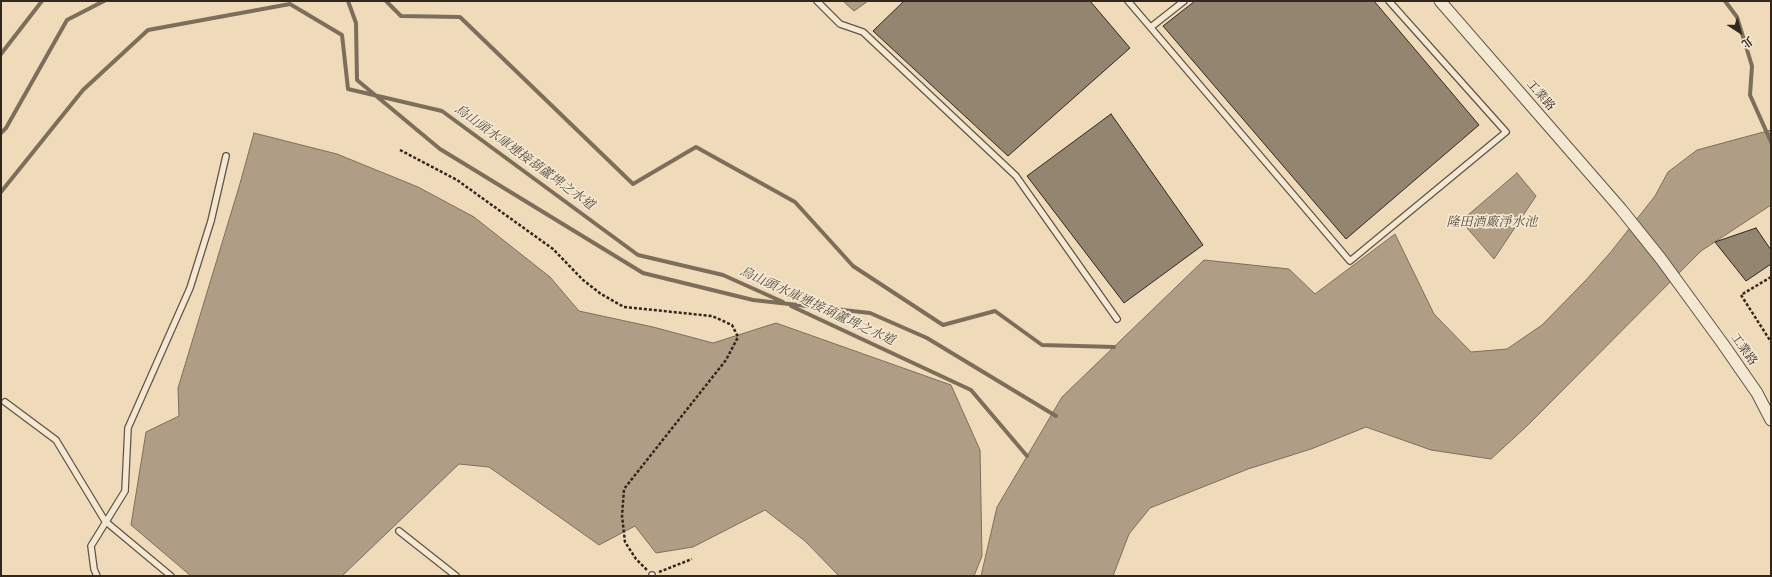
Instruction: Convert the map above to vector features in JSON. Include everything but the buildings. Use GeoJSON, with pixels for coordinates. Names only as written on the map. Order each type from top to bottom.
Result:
{"type":"FeatureCollection","features":[{"type":"Feature","properties":{"kind":"street","name":"工業路"},"geometry":{"type":"LineString","coordinates":[[1440,1],[1621,209],[1661,259],[1757,393],[1771,420]]}},
{"type":"Feature","properties":{"kind":"lane"},"geometry":{"type":"LineString","coordinates":[[817,1],[840,24],[862,32],[1016,176],[1116,319]]}},
{"type":"Feature","properties":{"kind":"lane"},"geometry":{"type":"LineString","coordinates":[[1128,1],[1350,261],[1506,132],[1389,1]]}},
{"type":"Feature","properties":{"kind":"lane"},"geometry":{"type":"LineString","coordinates":[[1151,27],[1184,1]]}},
{"type":"Feature","properties":{"kind":"lane"},"geometry":{"type":"LineString","coordinates":[[97,576],[94,569],[91,546],[105,521],[125,491],[128,428],[190,288],[211,221],[226,156]]}},
{"type":"Feature","properties":{"kind":"lane"},"geometry":{"type":"LineString","coordinates":[[5,402],[56,440],[105,521],[171,576]]}},
{"type":"Feature","properties":{"kind":"lane"},"geometry":{"type":"LineString","coordinates":[[399,532],[456,576]]}},
{"type":"Feature","properties":{"kind":"path"},"geometry":{"type":"LineString","coordinates":[[400,150],[457,180],[553,249],[589,285],[624,307],[712,316],[732,325],[738,337],[726,360],[624,489],[622,516],[625,542],[636,559],[652,576],[692,559]]}},
{"type":"Feature","properties":{"kind":"path"},"geometry":{"type":"LineString","coordinates":[[1771,277],[1741,295],[1771,342]]}},
{"type":"Feature","properties":{"kind":"water"},"geometry":{"type":"Polygon","coordinates":[[[843,1],[868,1],[854,11],[843,1]]]}},
{"type":"Feature","properties":{"kind":"water"},"geometry":{"type":"Polygon","coordinates":[[[1771,130],[1771,205],[1701,251],[1528,425],[1491,459],[1431,450],[1366,427],[1311,449],[1248,469],[1150,508],[1129,534],[1113,576],[981,576],[997,507],[1062,397],[1204,260],[1289,269],[1315,294],[1395,234],[1434,314],[1471,352],[1507,349],[1542,325],[1586,280],[1610,253],[1655,196],[1668,172],[1697,150],[1771,130]]]}},
{"type":"Feature","properties":{"kind":"water"},"geometry":{"type":"Polygon","coordinates":[[[254,133],[337,154],[418,187],[474,217],[550,277],[579,311],[653,327],[713,343],[776,323],[951,385],[980,450],[982,556],[974,576],[839,576],[805,541],[765,510],[693,547],[656,553],[635,526],[599,545],[489,467],[459,464],[342,576],[191,576],[131,525],[146,432],[179,416],[178,388],[254,133]]]}},
{"type":"Feature","properties":{"kind":"water","name":"隆田酒廠淨水池"},"geometry":{"type":"Polygon","coordinates":[[[1517,173],[1536,196],[1494,259],[1461,221],[1517,173]]]}},
{"type":"Feature","properties":{"kind":"waterway","name":"烏山頭水庫連接葫蘆埤之水道"},"geometry":{"type":"LineString","coordinates":[[1,54],[42,1]]}},
{"type":"Feature","properties":{"kind":"waterway"},"geometry":{"type":"LineString","coordinates":[[1,133],[6,128],[67,20],[104,1]]}},
{"type":"Feature","properties":{"kind":"waterway"},"geometry":{"type":"LineString","coordinates":[[348,1],[356,23],[357,80],[440,149],[643,273],[753,300],[870,313],[927,338],[1056,416]]}},
{"type":"Feature","properties":{"kind":"waterway","name":"烏山頭水庫連接葫蘆埤之水道"},"geometry":{"type":"LineString","coordinates":[[386,1],[401,16],[460,17],[633,184],[696,147],[795,202],[853,266],[943,325],[995,311],[1042,345],[1114,347]]}},
{"type":"Feature","properties":{"kind":"waterway"},"geometry":{"type":"LineString","coordinates":[[1725,1],[1737,17],[1752,66],[1750,95],[1771,142]]}},
{"type":"Feature","properties":{"kind":"waterway","name":"烏山頭水庫連接葫蘆埤之水道"},"geometry":{"type":"LineString","coordinates":[[1,192],[83,90],[148,30],[290,4],[342,35],[348,89],[442,111],[638,255],[723,275],[783,302]]}},
{"type":"Feature","properties":{"kind":"waterway","name":"烏山頭水庫連接葫蘆埤之水道"},"geometry":{"type":"LineString","coordinates":[[791,306],[971,390],[1027,456]]}}]}
